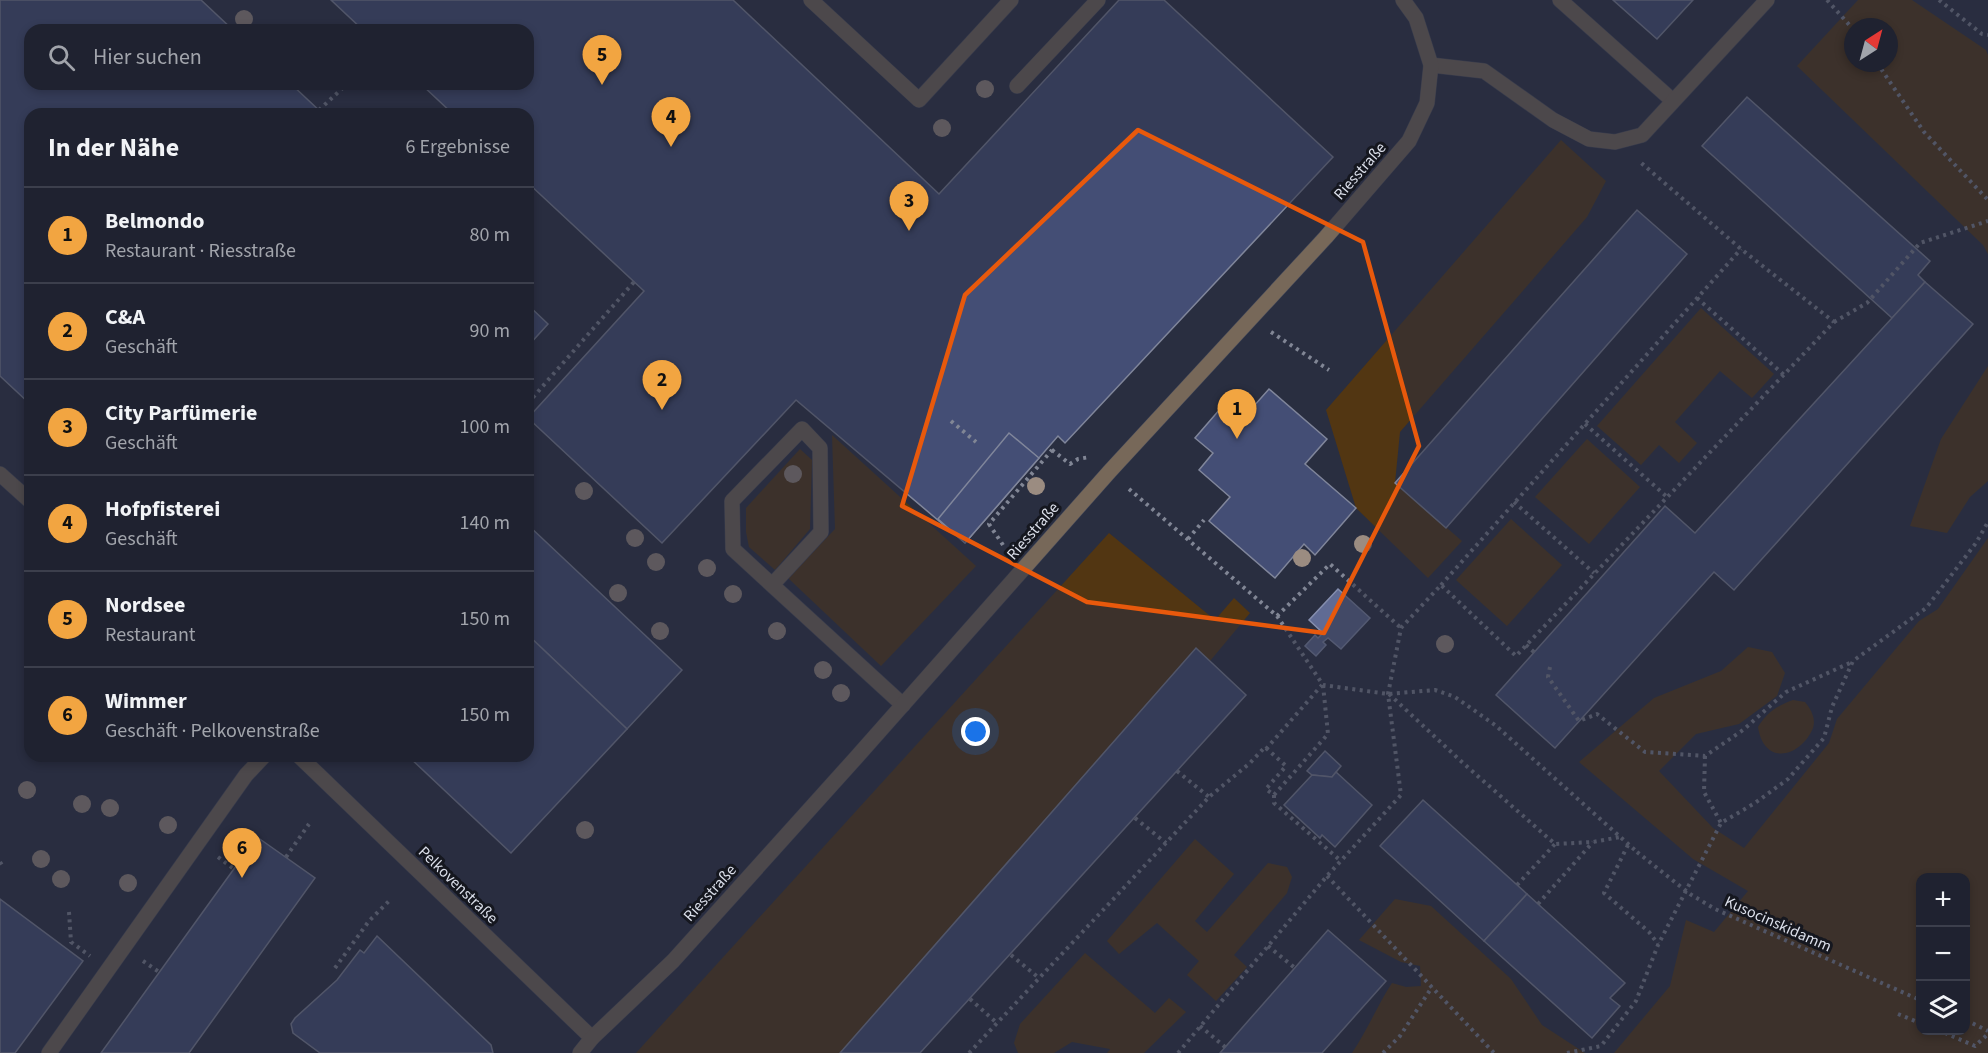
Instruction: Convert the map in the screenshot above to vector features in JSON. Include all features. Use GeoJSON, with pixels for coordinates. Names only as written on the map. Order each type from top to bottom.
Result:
{"type":"FeatureCollection","features":[{"type":"Feature","properties":{"kind":"street"},"geometry":{"type":"LineString","coordinates":[[811,0],[919,100],[1011,0]]}},
{"type":"Feature","properties":{"kind":"street"},"geometry":{"type":"LineString","coordinates":[[1017,86],[1098,0]]}},
{"type":"Feature","properties":{"kind":"street","name":"Riesstraße"},"geometry":{"type":"LineString","coordinates":[[580,1053],[592,1038],[662,973],[1110,471],[1326,237],[1409,141],[1427,103],[1431,65],[1416,18],[1403,0]]}},
{"type":"Feature","properties":{"kind":"street"},"geometry":{"type":"LineString","coordinates":[[1560,0],[1673,101]]}},
{"type":"Feature","properties":{"kind":"street"},"geometry":{"type":"LineString","coordinates":[[1431,65],[1484,71],[1553,120],[1589,139],[1616,142],[1642,135],[1767,0]]}},
{"type":"Feature","properties":{"kind":"street"},"geometry":{"type":"LineString","coordinates":[[772,585],[820,532],[820,448],[802,429],[732,501],[733,549],[772,585],[903,705]]}},
{"type":"Feature","properties":{"kind":"street"},"geometry":{"type":"LineString","coordinates":[[0,474],[24,496]]}},
{"type":"Feature","properties":{"kind":"street"},"geometry":{"type":"LineString","coordinates":[[49,1053],[246,775],[258,762]]}},
{"type":"Feature","properties":{"kind":"street","name":"Pelkovenstraße"},"geometry":{"type":"LineString","coordinates":[[305,762],[592,1038]]}},
{"type":"Feature","properties":{"kind":"path"},"geometry":{"type":"LineString","coordinates":[[1827,0],[1844,19]]}},
{"type":"Feature","properties":{"kind":"path"},"geometry":{"type":"LineString","coordinates":[[1939,0],[1982,34],[1988,34]]}},
{"type":"Feature","properties":{"kind":"path"},"geometry":{"type":"LineString","coordinates":[[1882,72],[1924,132],[1988,200]]}},
{"type":"Feature","properties":{"kind":"path"},"geometry":{"type":"LineString","coordinates":[[321,108],[341,90]]}},
{"type":"Feature","properties":{"kind":"path"},"geometry":{"type":"LineString","coordinates":[[1650,169],[1741,249],[1834,322]]}},
{"type":"Feature","properties":{"kind":"path"},"geometry":{"type":"LineString","coordinates":[[1441,585],[1516,656],[1834,322],[1867,303],[1920,243],[1988,221]]}},
{"type":"Feature","properties":{"kind":"path"},"geometry":{"type":"LineString","coordinates":[[1178,1053],[1327,876],[1401,795],[1388,694],[1401,628],[1741,249]]}},
{"type":"Feature","properties":{"kind":"path"},"geometry":{"type":"LineString","coordinates":[[534,396],[634,282]]}},
{"type":"Feature","properties":{"kind":"path"},"geometry":{"type":"LineString","coordinates":[[1697,298],[1784,375]]}},
{"type":"Feature","properties":{"kind":"path"},"geometry":{"type":"LineString","coordinates":[[1251,319],[1329,370]]}},
{"type":"Feature","properties":{"kind":"path"},"geometry":{"type":"LineString","coordinates":[[951,422],[976,442]]}},
{"type":"Feature","properties":{"kind":"path"},"geometry":{"type":"LineString","coordinates":[[1585,424],[1667,498]]}},
{"type":"Feature","properties":{"kind":"path"},"geometry":{"type":"LineString","coordinates":[[1003,545],[989,524],[1051,448],[1070,464],[1088,456],[1096,459]]}},
{"type":"Feature","properties":{"kind":"path"},"geometry":{"type":"LineString","coordinates":[[1129,489],[1277,616],[1323,685],[1328,734],[1274,795],[1274,803],[1341,861]]}},
{"type":"Feature","properties":{"kind":"path"},"geometry":{"type":"LineString","coordinates":[[1514,502],[1594,573]]}},
{"type":"Feature","properties":{"kind":"path"},"geometry":{"type":"LineString","coordinates":[[1188,539],[1204,520]]}},
{"type":"Feature","properties":{"kind":"path"},"geometry":{"type":"LineString","coordinates":[[1591,708],[1645,752],[1705,756],[1743,730],[1786,692],[1853,661],[1926,608],[1976,543],[1988,522]]}},
{"type":"Feature","properties":{"kind":"path"},"geometry":{"type":"LineString","coordinates":[[1277,616],[1330,564],[1401,628]]}},
{"type":"Feature","properties":{"kind":"path"},"geometry":{"type":"LineString","coordinates":[[1526,645],[1534,652]]}},
{"type":"Feature","properties":{"kind":"path"},"geometry":{"type":"LineString","coordinates":[[1567,1053],[1601,1046],[1636,1001],[1658,945],[1721,823],[1788,779],[1824,738],[1832,707],[1853,661]]}},
{"type":"Feature","properties":{"kind":"path"},"geometry":{"type":"LineString","coordinates":[[1550,667],[1548,677],[1579,721],[1597,714]]}},
{"type":"Feature","properties":{"kind":"path"},"geometry":{"type":"LineString","coordinates":[[969,1053],[1209,797],[1250,763],[1265,747],[1266,749],[1323,685]]}},
{"type":"Feature","properties":{"kind":"path","name":"Kusocinskidamm"},"geometry":{"type":"LineString","coordinates":[[1323,685],[1388,694],[1435,690],[1455,697],[1495,725],[1637,852],[1690,894],[1715,909],[1916,998]]}},
{"type":"Feature","properties":{"kind":"path"},"geometry":{"type":"LineString","coordinates":[[1388,694],[1555,844]]}},
{"type":"Feature","properties":{"kind":"path"},"geometry":{"type":"LineString","coordinates":[[1266,749],[1286,766],[1266,789],[1274,795]]}},
{"type":"Feature","properties":{"kind":"path"},"geometry":{"type":"LineString","coordinates":[[1705,756],[1704,792],[1721,823]]}},
{"type":"Feature","properties":{"kind":"path"},"geometry":{"type":"LineString","coordinates":[[1177,771],[1209,797]]}},
{"type":"Feature","properties":{"kind":"path"},"geometry":{"type":"LineString","coordinates":[[1135,818],[1166,843]]}},
{"type":"Feature","properties":{"kind":"path"},"geometry":{"type":"LineString","coordinates":[[286,857],[309,825]]}},
{"type":"Feature","properties":{"kind":"path"},"geometry":{"type":"LineString","coordinates":[[1517,885],[1555,844],[1593,842],[1620,837]]}},
{"type":"Feature","properties":{"kind":"path"},"geometry":{"type":"LineString","coordinates":[[1538,904],[1593,842]]}},
{"type":"Feature","properties":{"kind":"path"},"geometry":{"type":"LineString","coordinates":[[1628,844],[1604,893],[1649,932],[1658,945]]}},
{"type":"Feature","properties":{"kind":"path"},"geometry":{"type":"LineString","coordinates":[[1327,876],[1494,1053]]}},
{"type":"Feature","properties":{"kind":"path"},"geometry":{"type":"LineString","coordinates":[[335,968],[369,921],[389,901]]}},
{"type":"Feature","properties":{"kind":"path"},"geometry":{"type":"LineString","coordinates":[[69,912],[71,942],[111,967]]}},
{"type":"Feature","properties":{"kind":"path"},"geometry":{"type":"LineString","coordinates":[[1268,946],[1295,968]]}},
{"type":"Feature","properties":{"kind":"path"},"geometry":{"type":"LineString","coordinates":[[1011,955],[1039,978]]}},
{"type":"Feature","properties":{"kind":"path"},"geometry":{"type":"LineString","coordinates":[[1383,1053],[1400,1036],[1432,987]]}},
{"type":"Feature","properties":{"kind":"path"},"geometry":{"type":"LineString","coordinates":[[970,999],[997,1023]]}},
{"type":"Feature","properties":{"kind":"path"},"geometry":{"type":"LineString","coordinates":[[1898,1014],[1916,1021]]}},
{"type":"Feature","properties":{"kind":"path"},"geometry":{"type":"LineString","coordinates":[[1950,1035],[1975,1046],[1988,1033],[1970,1022]]}},
{"type":"Feature","properties":{"kind":"path"},"geometry":{"type":"LineString","coordinates":[[1200,1026],[1225,1047]]}},
{"type":"Feature","properties":{"kind":"highlighted area"},"geometry":{"type":"Polygon","coordinates":[[[1138,130],[1363,242],[1419,446],[1324,633],[1087,602],[902,506],[965,295],[1138,130]]]}},
{"type":"Feature","properties":{"kind":"shaded area"},"geometry":{"type":"Polygon","coordinates":[[[1858,0],[1912,0],[1986,50],[1988,55],[1988,254],[1983,245],[1797,66],[1858,0]]]}},
{"type":"Feature","properties":{"kind":"shaded area"},"geometry":{"type":"Polygon","coordinates":[[[1561,140],[1606,181],[1587,217],[1400,432],[1395,483],[1462,541],[1428,578],[1356,508],[1326,410],[1561,140]]]}},
{"type":"Feature","properties":{"kind":"shaded area"},"geometry":{"type":"Polygon","coordinates":[[[1701,308],[1774,374],[1752,398],[1720,371],[1675,422],[1697,443],[1679,463],[1659,445],[1641,465],[1597,426],[1701,308]]]}},
{"type":"Feature","properties":{"kind":"shaded area"},"geometry":{"type":"Polygon","coordinates":[[[1988,366],[1988,481],[1970,497],[1947,533],[1910,526],[1941,439],[1988,366]]]}},
{"type":"Feature","properties":{"kind":"shaded area"},"geometry":{"type":"Polygon","coordinates":[[[832,435],[976,566],[881,666],[788,578],[835,529],[832,435]]]}},
{"type":"Feature","properties":{"kind":"shaded area"},"geometry":{"type":"Polygon","coordinates":[[[1587,439],[1640,487],[1589,544],[1535,497],[1587,439]]]}},
{"type":"Feature","properties":{"kind":"shaded area"},"geometry":{"type":"Polygon","coordinates":[[[800,449],[812,460],[810,529],[775,570],[749,547],[746,532],[746,508],[800,449]]]}},
{"type":"Feature","properties":{"kind":"shaded area"},"geometry":{"type":"Polygon","coordinates":[[[1511,519],[1562,565],[1507,626],[1456,580],[1511,519]]]}},
{"type":"Feature","properties":{"kind":"shaded area"},"geometry":{"type":"Polygon","coordinates":[[[1109,533],[1215,620],[1234,598],[1250,613],[1210,661],[1196,649],[840,1053],[636,1053],[1109,533]]]}},
{"type":"Feature","properties":{"kind":"shaded area"},"geometry":{"type":"Polygon","coordinates":[[[1988,538],[1988,1053],[1614,1053],[1670,986],[1686,920],[1714,932],[1748,891],[1693,859],[1579,762],[1654,698],[1721,671],[1748,647],[1772,652],[1785,673],[1777,696],[1739,724],[1696,734],[1659,771],[1713,828],[1744,848],[1829,743],[1837,719],[1919,621],[1938,609],[1988,538]]]}},
{"type":"Feature","properties":{"kind":"shaded area"},"geometry":{"type":"Polygon","coordinates":[[[1793,700],[1805,702],[1811,711],[1813,728],[1800,746],[1792,751],[1775,753],[1767,748],[1758,727],[1773,710],[1793,700]]]}},
{"type":"Feature","properties":{"kind":"shaded area"},"geometry":{"type":"Polygon","coordinates":[[[1195,839],[1234,874],[1195,921],[1207,932],[1268,863],[1287,867],[1292,877],[1287,893],[1234,955],[1247,967],[1216,1001],[1187,975],[1199,961],[1157,923],[1119,954],[1107,941],[1195,839]]]}},
{"type":"Feature","properties":{"kind":"shaded area"},"geometry":{"type":"Polygon","coordinates":[[[1395,899],[1431,906],[1511,979],[1542,1025],[1585,1053],[1352,1053],[1392,983],[1406,987],[1421,986],[1420,966],[1401,962],[1359,940],[1395,899]]]}},
{"type":"Feature","properties":{"kind":"shaded area"},"geometry":{"type":"Polygon","coordinates":[[[1085,953],[1155,1013],[1169,998],[1186,1012],[1144,1053],[1107,1053],[1110,1049],[1072,1042],[1054,1053],[1018,1053],[1014,1043],[1020,1024],[1085,953]]]}},
{"type":"Feature","properties":{"kind":"water"},"geometry":{"type":"Polygon","coordinates":[[[1338,589],[1370,618],[1341,649],[1328,638],[1323,642],[1326,645],[1316,656],[1305,646],[1315,635],[1318,638],[1323,633],[1309,620],[1338,589]]]}},
{"type":"Feature","properties":{"kind":"building"},"geometry":{"type":"Polygon","coordinates":[[[0,0],[201,0],[227,24],[24,24],[24,90],[297,90],[317,108],[24,108],[24,398],[0,376],[0,0]]]}},
{"type":"Feature","properties":{"kind":"building"},"geometry":{"type":"Polygon","coordinates":[[[331,0],[733,0],[939,194],[1119,0],[1164,0],[1333,157],[1065,443],[1058,436],[965,543],[796,400],[662,543],[534,424],[534,411],[644,291],[534,189],[534,108],[447,108],[427,90],[534,90],[534,24],[357,24],[331,0]]]}},
{"type":"Feature","properties":{"kind":"building"},"geometry":{"type":"Polygon","coordinates":[[[1613,0],[1693,0],[1657,39],[1613,0]]]}},
{"type":"Feature","properties":{"kind":"building"},"geometry":{"type":"Polygon","coordinates":[[[1747,97],[1930,261],[1918,275],[1925,282],[1892,318],[1702,146],[1747,97]]]}},
{"type":"Feature","properties":{"kind":"building"},"geometry":{"type":"Polygon","coordinates":[[[1637,210],[1687,254],[1446,528],[1395,483],[1637,210]]]}},
{"type":"Feature","properties":{"kind":"building"},"geometry":{"type":"Polygon","coordinates":[[[1925,282],[1973,324],[1734,590],[1714,572],[1555,748],[1496,695],[1665,506],[1695,533],[1925,282]]]}},
{"type":"Feature","properties":{"kind":"building"},"geometry":{"type":"Polygon","coordinates":[[[534,311],[548,324],[534,339],[534,311]]]}},
{"type":"Feature","properties":{"kind":"building"},"geometry":{"type":"Polygon","coordinates":[[[1269,389],[1327,439],[1305,464],[1356,508],[1315,555],[1304,544],[1275,578],[1209,521],[1230,497],[1199,470],[1213,453],[1195,438],[1227,401],[1245,416],[1269,389]]]}},
{"type":"Feature","properties":{"kind":"building"},"geometry":{"type":"Polygon","coordinates":[[[1009,433],[1039,458],[965,543],[938,519],[1009,433]]]}},
{"type":"Feature","properties":{"kind":"building"},"geometry":{"type":"Polygon","coordinates":[[[534,531],[682,670],[627,729],[534,641],[534,531]]]}},
{"type":"Feature","properties":{"kind":"building"},"geometry":{"type":"Polygon","coordinates":[[[534,641],[627,729],[511,853],[414,762],[534,762],[534,641]]]}},
{"type":"Feature","properties":{"kind":"building"},"geometry":{"type":"Polygon","coordinates":[[[1196,648],[1246,695],[920,1053],[840,1053],[1196,648]]]}},
{"type":"Feature","properties":{"kind":"building"},"geometry":{"type":"Polygon","coordinates":[[[1325,751],[1341,766],[1332,777],[1312,775],[1307,771],[1325,751]]]}},
{"type":"Feature","properties":{"kind":"building"},"geometry":{"type":"Polygon","coordinates":[[[1336,772],[1372,805],[1335,847],[1322,835],[1320,838],[1284,805],[1312,775],[1332,777],[1336,772]]]}},
{"type":"Feature","properties":{"kind":"building"},"geometry":{"type":"Polygon","coordinates":[[[1423,800],[1527,894],[1484,941],[1380,846],[1423,800]]]}},
{"type":"Feature","properties":{"kind":"building"},"geometry":{"type":"Polygon","coordinates":[[[257,837],[315,878],[189,1053],[101,1053],[257,837]]]}},
{"type":"Feature","properties":{"kind":"building"},"geometry":{"type":"Polygon","coordinates":[[[1527,894],[1625,983],[1610,998],[1620,1006],[1592,1038],[1484,941],[1527,894]]]}},
{"type":"Feature","properties":{"kind":"building"},"geometry":{"type":"Polygon","coordinates":[[[0,899],[83,961],[15,1053],[0,1053],[0,899]]]}},
{"type":"Feature","properties":{"kind":"building"},"geometry":{"type":"Polygon","coordinates":[[[1328,930],[1386,981],[1322,1053],[1220,1053],[1328,930]]]}},
{"type":"Feature","properties":{"kind":"building"},"geometry":{"type":"Polygon","coordinates":[[[377,936],[491,1045],[493,1053],[320,1053],[293,1033],[291,1024],[295,1018],[337,980],[360,950],[364,953],[377,936]]]}},
{"type":"Feature","properties":{"kind":"place","name":"Nordsee"},"geometry":{"type":"Point","coordinates":[602,85]}},
{"type":"Feature","properties":{"kind":"place","name":"Hofpfisterei"},"geometry":{"type":"Point","coordinates":[671,147]}},
{"type":"Feature","properties":{"kind":"place","name":"City Parfümerie"},"geometry":{"type":"Point","coordinates":[909,231]}},
{"type":"Feature","properties":{"kind":"place","name":"C&A"},"geometry":{"type":"Point","coordinates":[662,410]}},
{"type":"Feature","properties":{"kind":"place","name":"Belmondo"},"geometry":{"type":"Point","coordinates":[1237,439]}},
{"type":"Feature","properties":{"kind":"place","name":"Wimmer"},"geometry":{"type":"Point","coordinates":[242,878]}}]}
